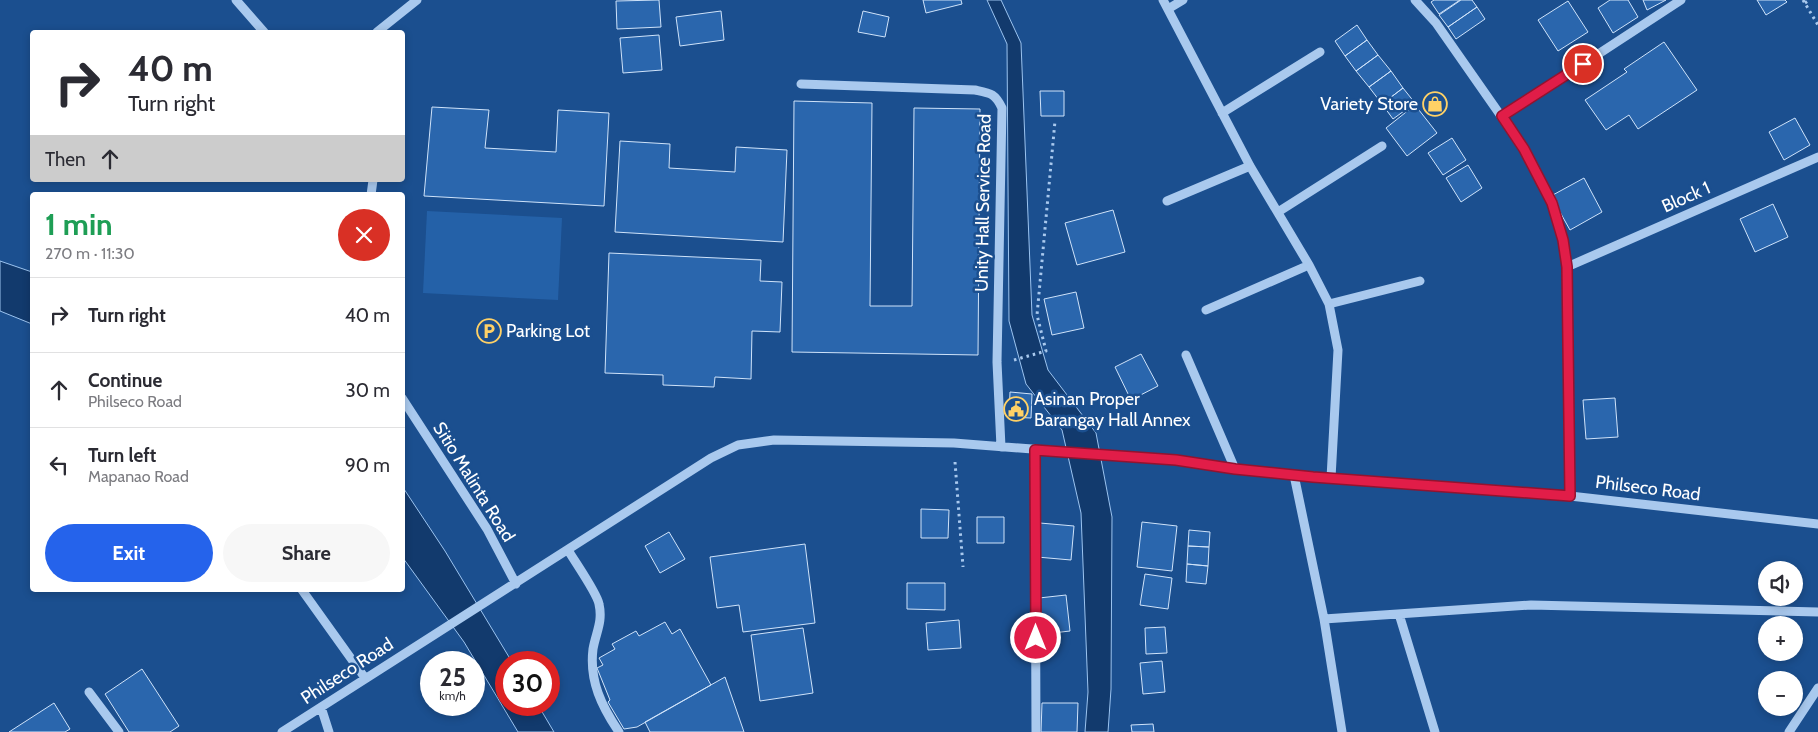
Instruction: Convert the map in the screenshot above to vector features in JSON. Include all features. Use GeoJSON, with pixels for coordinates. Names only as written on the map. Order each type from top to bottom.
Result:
{"type":"FeatureCollection","features":[{"type":"Feature","properties":{"kind":"street"},"geometry":{"type":"LineString","coordinates":[[236,0],[262,30]]}},
{"type":"Feature","properties":{"kind":"street"},"geometry":{"type":"LineString","coordinates":[[380,30],[417,0]]}},
{"type":"Feature","properties":{"kind":"street"},"geometry":{"type":"LineString","coordinates":[[1163,0],[1250,166],[1310,265],[1329,304],[1338,350],[1331,478]]}},
{"type":"Feature","properties":{"kind":"street"},"geometry":{"type":"LineString","coordinates":[[1168,10],[1183,0]]}},
{"type":"Feature","properties":{"kind":"street"},"geometry":{"type":"LineString","coordinates":[[1415,0],[1436,23],[1502,116],[1524,149],[1552,203],[1563,240],[1567,267],[1570,496]]}},
{"type":"Feature","properties":{"kind":"street"},"geometry":{"type":"LineString","coordinates":[[1502,116],[1682,0]]}},
{"type":"Feature","properties":{"kind":"street"},"geometry":{"type":"LineString","coordinates":[[1222,113],[1320,52]]}},
{"type":"Feature","properties":{"kind":"street","name":"Unity Hall Service Road"},"geometry":{"type":"LineString","coordinates":[[801,84],[974,90],[989,93],[997,98],[1002,108],[997,362],[1001,446]]}},
{"type":"Feature","properties":{"kind":"street"},"geometry":{"type":"LineString","coordinates":[[1278,212],[1382,146]]}},
{"type":"Feature","properties":{"kind":"street","name":"Block 1"},"geometry":{"type":"LineString","coordinates":[[1567,267],[1818,157]]}},
{"type":"Feature","properties":{"kind":"street"},"geometry":{"type":"LineString","coordinates":[[1167,201],[1250,166]]}},
{"type":"Feature","properties":{"kind":"street"},"geometry":{"type":"LineString","coordinates":[[1206,310],[1310,265]]}},
{"type":"Feature","properties":{"kind":"street"},"geometry":{"type":"LineString","coordinates":[[1329,304],[1420,281]]}},
{"type":"Feature","properties":{"kind":"street"},"geometry":{"type":"LineString","coordinates":[[1186,355],[1235,469]]}},
{"type":"Feature","properties":{"kind":"street","name":"Sitio Malinta Road"},"geometry":{"type":"LineString","coordinates":[[405,403],[487,529],[516,584]]}},
{"type":"Feature","properties":{"kind":"street","name":"Philseco Road"},"geometry":{"type":"LineString","coordinates":[[282,732],[697,467],[738,445],[774,440],[1001,446],[1176,460],[1294,475],[1570,496],[1818,524]]}},
{"type":"Feature","properties":{"kind":"street"},"geometry":{"type":"LineString","coordinates":[[1035,450],[1036,732]]}},
{"type":"Feature","properties":{"kind":"street"},"geometry":{"type":"LineString","coordinates":[[1294,475],[1324,619],[1342,732]]}},
{"type":"Feature","properties":{"kind":"street"},"geometry":{"type":"LineString","coordinates":[[568,550],[599,602],[601,622],[593,649],[592,676],[599,698],[619,732]]}},
{"type":"Feature","properties":{"kind":"street"},"geometry":{"type":"LineString","coordinates":[[303,592],[365,678]]}},
{"type":"Feature","properties":{"kind":"street"},"geometry":{"type":"LineString","coordinates":[[1324,619],[1531,605],[1818,612]]}},
{"type":"Feature","properties":{"kind":"street"},"geometry":{"type":"LineString","coordinates":[[1399,614],[1435,732]]}},
{"type":"Feature","properties":{"kind":"street"},"geometry":{"type":"LineString","coordinates":[[1789,732],[1818,688]]}},
{"type":"Feature","properties":{"kind":"street"},"geometry":{"type":"LineString","coordinates":[[89,692],[119,732]]}},
{"type":"Feature","properties":{"kind":"street"},"geometry":{"type":"LineString","coordinates":[[321,707],[329,732]]}},
{"type":"Feature","properties":{"kind":"path"},"geometry":{"type":"LineString","coordinates":[[1809,0],[1804,1],[1818,25]]}},
{"type":"Feature","properties":{"kind":"path"},"geometry":{"type":"LineString","coordinates":[[1014,360],[1046,350],[1037,314],[1055,121]]}},
{"type":"Feature","properties":{"kind":"path"},"geometry":{"type":"LineString","coordinates":[[954,444],[963,567]]}},
{"type":"Feature","properties":{"kind":"shaded area"},"geometry":{"type":"Polygon","coordinates":[[[987,0],[1001,0],[1021,43],[1032,315],[1048,370],[1096,433],[1112,517],[1111,689],[1108,732],[1085,732],[1088,692],[1081,513],[1062,430],[1026,384],[1009,321],[1007,44],[987,0]]]}},
{"type":"Feature","properties":{"kind":"shaded area"},"geometry":{"type":"Polygon","coordinates":[[[427,211],[562,218],[558,300],[423,293],[427,211]]]}},
{"type":"Feature","properties":{"kind":"shaded area"},"geometry":{"type":"Polygon","coordinates":[[[0,261],[30,271],[30,323],[0,311],[0,261]]]}},
{"type":"Feature","properties":{"kind":"shaded area"},"geometry":{"type":"Polygon","coordinates":[[[405,491],[445,551],[505,651],[495,651],[495,694],[485,677],[485,651],[469,651],[405,561],[405,491]]]}},
{"type":"Feature","properties":{"kind":"shaded area"},"geometry":{"type":"Polygon","coordinates":[[[508,716],[545,716],[554,732],[518,732],[508,716]]]}},
{"type":"Feature","properties":{"kind":"building"},"geometry":{"type":"Polygon","coordinates":[[[659,0],[661,27],[617,29],[616,1],[659,0]]]}},
{"type":"Feature","properties":{"kind":"building"},"geometry":{"type":"Polygon","coordinates":[[[923,0],[961,0],[962,4],[926,13],[923,0]]]}},
{"type":"Feature","properties":{"kind":"building"},"geometry":{"type":"Polygon","coordinates":[[[1434,0],[1460,0],[1439,14],[1431,2],[1434,0]]]}},
{"type":"Feature","properties":{"kind":"building"},"geometry":{"type":"Polygon","coordinates":[[[1461,0],[1472,0],[1477,7],[1448,27],[1439,15],[1461,0]]]}},
{"type":"Feature","properties":{"kind":"building"},"geometry":{"type":"Polygon","coordinates":[[[1610,0],[1628,0],[1638,17],[1613,33],[1598,8],[1610,0]]]}},
{"type":"Feature","properties":{"kind":"building"},"geometry":{"type":"Polygon","coordinates":[[[1643,0],[1666,0],[1647,10],[1643,0]]]}},
{"type":"Feature","properties":{"kind":"building"},"geometry":{"type":"Polygon","coordinates":[[[1757,0],[1785,0],[1787,2],[1766,15],[1757,0]]]}},
{"type":"Feature","properties":{"kind":"building"},"geometry":{"type":"Polygon","coordinates":[[[1568,1],[1588,32],[1558,51],[1538,20],[1568,1]]]}},
{"type":"Feature","properties":{"kind":"building"},"geometry":{"type":"Polygon","coordinates":[[[1477,7],[1485,19],[1456,39],[1448,27],[1477,7]]]}},
{"type":"Feature","properties":{"kind":"building"},"geometry":{"type":"Polygon","coordinates":[[[721,11],[724,40],[680,46],[676,17],[721,11]]]}},
{"type":"Feature","properties":{"kind":"building"},"geometry":{"type":"Polygon","coordinates":[[[863,11],[889,17],[885,37],[858,32],[863,11]]]}},
{"type":"Feature","properties":{"kind":"building"},"geometry":{"type":"Polygon","coordinates":[[[1357,25],[1367,40],[1345,56],[1335,41],[1357,25]]]}},
{"type":"Feature","properties":{"kind":"building"},"geometry":{"type":"Polygon","coordinates":[[[659,35],[662,70],[623,73],[620,38],[659,35]]]}},
{"type":"Feature","properties":{"kind":"building"},"geometry":{"type":"Polygon","coordinates":[[[1367,40],[1378,55],[1356,71],[1345,56],[1367,40]]]}},
{"type":"Feature","properties":{"kind":"building"},"geometry":{"type":"Polygon","coordinates":[[[1664,42],[1697,90],[1638,129],[1629,115],[1606,130],[1585,100],[1627,72],[1624,69],[1664,42]]]}},
{"type":"Feature","properties":{"kind":"building"},"geometry":{"type":"Polygon","coordinates":[[[1378,55],[1391,71],[1369,87],[1356,71],[1378,55]]]}},
{"type":"Feature","properties":{"kind":"building"},"geometry":{"type":"Polygon","coordinates":[[[1391,71],[1403,88],[1382,104],[1369,87],[1391,71]]]}},
{"type":"Feature","properties":{"kind":"building"},"geometry":{"type":"Polygon","coordinates":[[[1403,88],[1415,103],[1393,119],[1382,104],[1403,88]]]}},
{"type":"Feature","properties":{"kind":"building"},"geometry":{"type":"Polygon","coordinates":[[[1040,91],[1064,91],[1064,116],[1041,116],[1040,91]]]}},
{"type":"Feature","properties":{"kind":"building"},"geometry":{"type":"Polygon","coordinates":[[[794,101],[872,103],[870,306],[912,306],[914,108],[980,109],[978,355],[792,352],[794,101]]]}},
{"type":"Feature","properties":{"kind":"building"},"geometry":{"type":"Polygon","coordinates":[[[1415,105],[1437,133],[1407,156],[1386,128],[1415,105]]]}},
{"type":"Feature","properties":{"kind":"building"},"geometry":{"type":"Polygon","coordinates":[[[432,107],[489,110],[485,148],[556,152],[558,110],[609,113],[604,206],[424,196],[432,107]]]}},
{"type":"Feature","properties":{"kind":"building"},"geometry":{"type":"Polygon","coordinates":[[[1795,118],[1810,145],[1784,160],[1769,132],[1795,118]]]}},
{"type":"Feature","properties":{"kind":"building"},"geometry":{"type":"Polygon","coordinates":[[[1452,138],[1466,160],[1443,175],[1428,153],[1452,138]]]}},
{"type":"Feature","properties":{"kind":"building"},"geometry":{"type":"Polygon","coordinates":[[[620,141],[670,144],[669,168],[735,172],[736,147],[787,150],[783,242],[615,232],[620,141]]]}},
{"type":"Feature","properties":{"kind":"building"},"geometry":{"type":"Polygon","coordinates":[[[1468,165],[1482,188],[1461,202],[1446,178],[1468,165]]]}},
{"type":"Feature","properties":{"kind":"building"},"geometry":{"type":"Polygon","coordinates":[[[1584,178],[1602,212],[1570,230],[1551,196],[1584,178]]]}},
{"type":"Feature","properties":{"kind":"building"},"geometry":{"type":"Polygon","coordinates":[[[1773,204],[1788,237],[1755,252],[1740,219],[1773,204]]]}},
{"type":"Feature","properties":{"kind":"building"},"geometry":{"type":"Polygon","coordinates":[[[1113,210],[1125,252],[1077,265],[1065,223],[1113,210]]]}},
{"type":"Feature","properties":{"kind":"building"},"geometry":{"type":"Polygon","coordinates":[[[609,253],[761,260],[760,281],[782,282],[780,332],[752,331],[751,379],[715,377],[714,387],[663,385],[663,375],[605,373],[609,253]]]}},
{"type":"Feature","properties":{"kind":"building"},"geometry":{"type":"Polygon","coordinates":[[[1076,292],[1084,328],[1052,335],[1044,299],[1076,292]]]}},
{"type":"Feature","properties":{"kind":"building"},"geometry":{"type":"Polygon","coordinates":[[[1141,354],[1158,386],[1131,400],[1115,367],[1141,354]]]}},
{"type":"Feature","properties":{"kind":"building"},"geometry":{"type":"Polygon","coordinates":[[[1010,392],[1032,394],[1031,418],[1009,417],[1010,392]]]}},
{"type":"Feature","properties":{"kind":"building"},"geometry":{"type":"Polygon","coordinates":[[[1615,398],[1618,437],[1586,439],[1583,400],[1615,398]]]}},
{"type":"Feature","properties":{"kind":"building"},"geometry":{"type":"Polygon","coordinates":[[[921,509],[949,510],[948,538],[921,538],[921,509]]]}},
{"type":"Feature","properties":{"kind":"building"},"geometry":{"type":"Polygon","coordinates":[[[977,517],[1004,517],[1004,543],[977,543],[977,517]]]}},
{"type":"Feature","properties":{"kind":"building"},"geometry":{"type":"Polygon","coordinates":[[[1142,522],[1177,526],[1172,571],[1137,567],[1142,522]]]}},
{"type":"Feature","properties":{"kind":"building"},"geometry":{"type":"Polygon","coordinates":[[[1040,523],[1074,526],[1071,560],[1037,557],[1040,523]]]}},
{"type":"Feature","properties":{"kind":"building"},"geometry":{"type":"Polygon","coordinates":[[[1189,530],[1210,532],[1209,547],[1188,546],[1189,530]]]}},
{"type":"Feature","properties":{"kind":"building"},"geometry":{"type":"Polygon","coordinates":[[[669,532],[685,559],[660,573],[645,546],[669,532]]]}},
{"type":"Feature","properties":{"kind":"building"},"geometry":{"type":"Polygon","coordinates":[[[805,544],[815,623],[743,632],[739,605],[717,608],[710,557],[805,544]]]}},
{"type":"Feature","properties":{"kind":"building"},"geometry":{"type":"Polygon","coordinates":[[[1188,546],[1209,547],[1208,566],[1187,564],[1188,546]]]}},
{"type":"Feature","properties":{"kind":"building"},"geometry":{"type":"Polygon","coordinates":[[[1187,564],[1208,566],[1206,584],[1186,582],[1187,564]]]}},
{"type":"Feature","properties":{"kind":"building"},"geometry":{"type":"Polygon","coordinates":[[[1145,574],[1172,578],[1168,609],[1140,605],[1145,574]]]}},
{"type":"Feature","properties":{"kind":"building"},"geometry":{"type":"Polygon","coordinates":[[[907,583],[945,583],[945,610],[907,609],[907,583]]]}},
{"type":"Feature","properties":{"kind":"building"},"geometry":{"type":"Polygon","coordinates":[[[1066,595],[1070,631],[1044,634],[1039,598],[1066,595]]]}},
{"type":"Feature","properties":{"kind":"building"},"geometry":{"type":"Polygon","coordinates":[[[959,620],[961,648],[928,650],[926,623],[959,620]]]}},
{"type":"Feature","properties":{"kind":"building"},"geometry":{"type":"Polygon","coordinates":[[[665,622],[672,634],[680,629],[711,685],[637,727],[624,729],[608,702],[610,700],[597,668],[603,665],[599,658],[615,649],[612,644],[636,631],[639,636],[665,622]]]}},
{"type":"Feature","properties":{"kind":"building"},"geometry":{"type":"Polygon","coordinates":[[[1165,627],[1167,653],[1146,654],[1145,628],[1165,627]]]}},
{"type":"Feature","properties":{"kind":"building"},"geometry":{"type":"Polygon","coordinates":[[[803,628],[813,693],[760,701],[751,635],[803,628]]]}},
{"type":"Feature","properties":{"kind":"building"},"geometry":{"type":"Polygon","coordinates":[[[1162,661],[1165,692],[1143,694],[1140,663],[1162,661]]]}},
{"type":"Feature","properties":{"kind":"building"},"geometry":{"type":"Polygon","coordinates":[[[142,669],[179,726],[170,732],[129,732],[105,694],[142,669]]]}},
{"type":"Feature","properties":{"kind":"building"},"geometry":{"type":"Polygon","coordinates":[[[725,677],[744,732],[650,732],[645,722],[725,677]]]}},
{"type":"Feature","properties":{"kind":"building"},"geometry":{"type":"Polygon","coordinates":[[[54,703],[70,729],[65,732],[9,732],[54,703]]]}},
{"type":"Feature","properties":{"kind":"building"},"geometry":{"type":"Polygon","coordinates":[[[1042,703],[1078,703],[1077,732],[1041,732],[1042,703]]]}},
{"type":"Feature","properties":{"kind":"building"},"geometry":{"type":"Polygon","coordinates":[[[1153,724],[1154,732],[1132,732],[1131,725],[1153,724]]]}},
{"type":"Feature","properties":{"kind":"place","name":"Variety Store"},"geometry":{"type":"Point","coordinates":[1435,104]}},
{"type":"Feature","properties":{"kind":"place","name":"Parking Lot"},"geometry":{"type":"Point","coordinates":[489,331]}},
{"type":"Feature","properties":{"kind":"place","name":"Asinan Proper Barangay Hall Annex"},"geometry":{"type":"Point","coordinates":[1016,409]}},
{"type":"Feature","properties":{"kind":"route"},"geometry":{"type":"LineString","coordinates":[[1036,638],[1035,450],[1176,460],[1235,469],[1313,477],[1570,496],[1567,267],[1563,240],[1552,203],[1524,149],[1502,116],[1583,64]]}}]}
